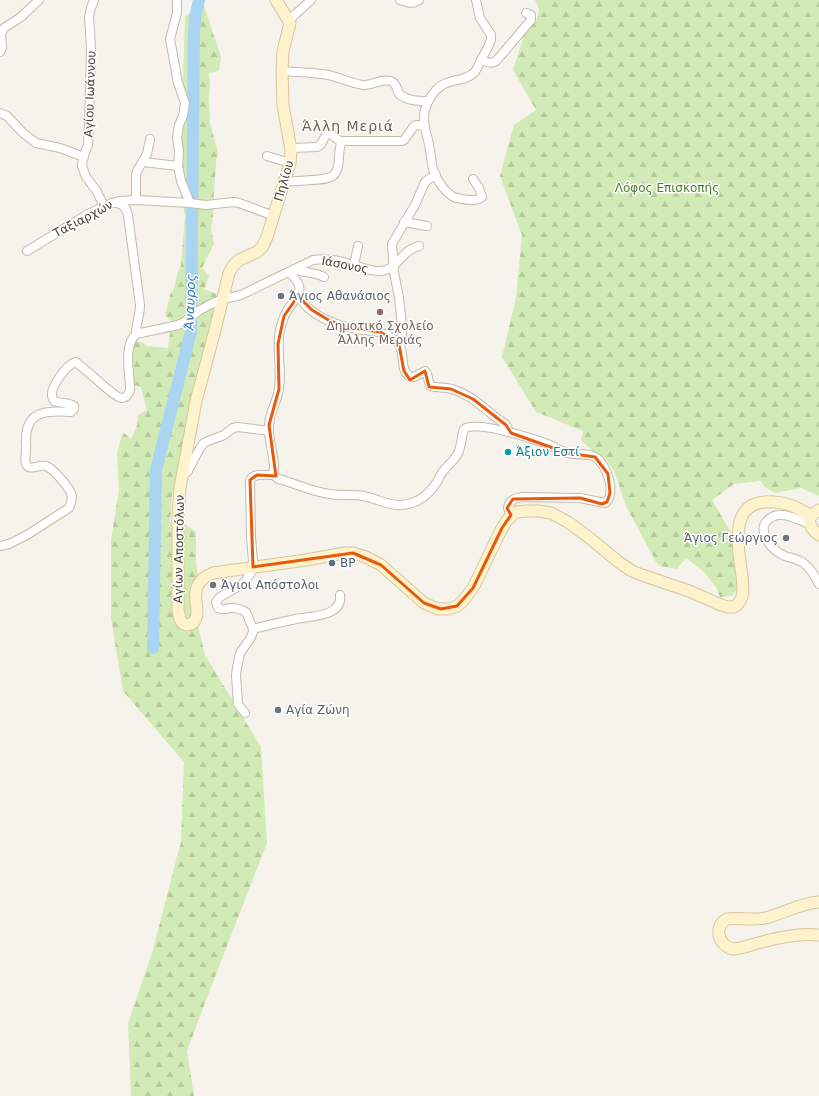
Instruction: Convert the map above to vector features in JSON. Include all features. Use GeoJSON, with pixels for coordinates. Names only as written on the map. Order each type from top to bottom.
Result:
{"type":"FeatureCollection","features":[{"type":"Feature","properties":{"kind":"main road"},"geometry":{"type":"LineString","coordinates":[[276,0],[289,20]]}},
{"type":"Feature","properties":{"kind":"main road","name":"Πηλίου"},"geometry":{"type":"LineString","coordinates":[[223,299],[228,276],[232,267],[241,259],[261,249],[265,242],[290,163],[291,148],[283,105],[282,71],[283,51],[289,28],[289,20]]}},
{"type":"Feature","properties":{"kind":"main road","name":"Αγίων Αποστόλων"},"geometry":{"type":"LineString","coordinates":[[223,299],[197,395],[179,497],[178,610],[182,622],[189,625],[196,619],[196,590],[203,578],[210,574],[217,571],[306,560],[341,553],[353,553],[371,559],[386,568],[424,603],[438,609],[449,609],[462,602],[473,588],[502,528],[511,515]]}},
{"type":"Feature","properties":{"kind":"main road"},"geometry":{"type":"LineString","coordinates":[[511,515],[516,512],[533,511],[557,515],[580,530],[632,571],[648,578],[699,594],[721,605],[731,607],[738,604],[743,593],[738,535],[740,522],[746,511],[760,502],[784,503],[799,508],[813,517],[813,530],[818,534]]}},
{"type":"Feature","properties":{"kind":"main road"},"geometry":{"type":"LineString","coordinates":[[819,902],[802,905],[766,918],[750,920],[727,919],[721,924],[718,933],[724,944],[733,948],[794,935],[819,935]]}},
{"type":"Feature","properties":{"kind":"street"},"geometry":{"type":"LineString","coordinates":[[0,52],[2,50],[1,34],[4,28],[21,16],[39,0]]}},
{"type":"Feature","properties":{"kind":"street","name":"Αγίου Ιωάννου"},"geometry":{"type":"LineString","coordinates":[[94,0],[90,8],[89,17],[91,48],[88,145],[82,162],[83,171],[104,206]]}},
{"type":"Feature","properties":{"kind":"street"},"geometry":{"type":"LineString","coordinates":[[177,0],[177,13],[170,39],[178,83],[185,103],[177,137],[179,152],[178,166],[181,181],[190,203]]}},
{"type":"Feature","properties":{"kind":"street"},"geometry":{"type":"LineString","coordinates":[[289,20],[311,0]]}},
{"type":"Feature","properties":{"kind":"street"},"geometry":{"type":"LineString","coordinates":[[400,0],[416,3],[419,0]]}},
{"type":"Feature","properties":{"kind":"street"},"geometry":{"type":"LineString","coordinates":[[473,179],[482,195],[481,198],[475,200],[453,197],[445,190],[433,169],[424,126],[424,112],[435,91],[448,82],[465,79],[474,72],[490,43],[491,35],[480,18],[476,0]]}},
{"type":"Feature","properties":{"kind":"street"},"geometry":{"type":"LineString","coordinates":[[481,60],[491,63],[497,60],[531,20],[531,15],[526,13]]}},
{"type":"Feature","properties":{"kind":"street"},"geometry":{"type":"LineString","coordinates":[[282,71],[319,73],[363,85],[372,84],[381,80],[387,80],[394,83],[398,88],[399,94],[405,98],[428,102]]}},
{"type":"Feature","properties":{"kind":"street"},"geometry":{"type":"LineString","coordinates":[[0,113],[7,116],[36,143],[60,148],[84,157]]}},
{"type":"Feature","properties":{"kind":"street"},"geometry":{"type":"LineString","coordinates":[[291,148],[317,147],[321,144],[327,134],[332,135],[341,142],[402,142],[414,126],[424,126]]}},
{"type":"Feature","properties":{"kind":"street"},"geometry":{"type":"LineString","coordinates":[[136,200],[136,175],[148,153],[150,139]]}},
{"type":"Feature","properties":{"kind":"street"},"geometry":{"type":"LineString","coordinates":[[284,182],[323,180],[334,175],[339,166],[341,142]]}},
{"type":"Feature","properties":{"kind":"street"},"geometry":{"type":"LineString","coordinates":[[266,156],[290,163]]}},
{"type":"Feature","properties":{"kind":"street"},"geometry":{"type":"LineString","coordinates":[[143,162],[178,166]]}},
{"type":"Feature","properties":{"kind":"street"},"geometry":{"type":"LineString","coordinates":[[399,345],[402,334],[402,326],[393,266],[392,244],[415,205],[425,182],[436,175]]}},
{"type":"Feature","properties":{"kind":"street","name":"Ταξιαρχών"},"geometry":{"type":"LineString","coordinates":[[27,251],[88,214],[104,206],[122,200],[206,205],[234,202],[244,204],[274,216]]}},
{"type":"Feature","properties":{"kind":"street"},"geometry":{"type":"LineString","coordinates":[[0,546],[9,544],[27,536],[69,508],[72,502],[72,496],[69,489],[52,470],[46,466],[30,468],[26,463],[26,431],[36,415],[46,412],[73,411],[73,405],[58,402],[54,400],[52,395],[56,383],[66,368],[76,362],[114,394],[122,398],[130,392],[128,354],[132,339],[136,334],[140,305],[127,209],[119,203],[112,203]]}},
{"type":"Feature","properties":{"kind":"street"},"geometry":{"type":"LineString","coordinates":[[404,222],[427,226]]}},
{"type":"Feature","properties":{"kind":"street"},"geometry":{"type":"LineString","coordinates":[[354,265],[358,246]]}},
{"type":"Feature","properties":{"kind":"street"},"geometry":{"type":"LineString","coordinates":[[393,266],[409,250],[419,246]]}},
{"type":"Feature","properties":{"kind":"street","name":"Ιάσονος"},"geometry":{"type":"LineString","coordinates":[[136,334],[170,327],[184,322],[211,304],[223,299],[241,295],[308,262],[317,260],[332,261],[379,271],[386,270],[393,266]]}},
{"type":"Feature","properties":{"kind":"street"},"geometry":{"type":"LineString","coordinates":[[273,474],[274,469],[269,421],[277,400],[279,389],[280,373],[278,344],[283,320],[287,311],[300,292],[299,284],[294,277],[292,270],[314,273],[324,277]]}},
{"type":"Feature","properties":{"kind":"street"},"geometry":{"type":"LineString","coordinates":[[298,296],[312,310],[325,319],[347,328],[380,332],[393,339],[399,345],[402,354],[404,371],[408,376],[414,377],[425,371],[430,386],[450,388],[473,399],[506,425],[508,432]]}},
{"type":"Feature","properties":{"kind":"street"},"geometry":{"type":"LineString","coordinates":[[273,474],[278,479],[326,494],[350,494],[365,496],[392,504],[409,504],[419,501],[437,482],[445,469],[455,459],[459,450],[463,432],[466,428],[477,426],[508,432],[545,443],[567,453],[586,454],[595,457],[606,469],[610,484],[609,498],[605,503],[580,498],[555,498],[539,496],[518,497],[513,499],[508,505],[508,511],[511,515]]}},
{"type":"Feature","properties":{"kind":"street"},"geometry":{"type":"LineString","coordinates":[[183,473],[186,473],[189,470],[204,443],[224,435],[233,428],[238,427],[269,431]]}},
{"type":"Feature","properties":{"kind":"street"},"geometry":{"type":"LineString","coordinates":[[245,713],[238,704],[236,668],[240,653],[252,636],[253,628],[246,612],[233,608],[220,610],[216,602],[220,597],[241,585],[252,571],[250,480],[254,476],[273,474]]}},
{"type":"Feature","properties":{"kind":"street"},"geometry":{"type":"LineString","coordinates":[[813,517],[771,516],[765,523],[763,531],[768,543],[774,549],[804,564],[812,572],[819,584]]}},
{"type":"Feature","properties":{"kind":"street"},"geometry":{"type":"LineString","coordinates":[[253,628],[301,618],[319,616],[327,613],[340,602],[340,595]]}},
{"type":"Feature","properties":{"kind":"highlighted area"},"geometry":{"type":"Polygon","coordinates":[[[298,296],[312,310],[330,321],[347,327],[380,332],[393,339],[399,345],[404,371],[410,380],[425,371],[429,387],[451,389],[473,399],[506,425],[511,433],[567,453],[595,457],[608,474],[610,493],[607,502],[602,504],[580,498],[513,499],[507,508],[511,515],[502,528],[473,588],[457,606],[441,609],[424,603],[381,565],[353,553],[253,567],[250,480],[257,475],[276,476],[269,425],[279,389],[278,344],[284,316],[298,296]]]}},
{"type":"Feature","properties":{"kind":"green space"},"geometry":{"type":"Polygon","coordinates":[[[202,0],[221,57],[219,71],[209,73],[210,123],[218,153],[211,229],[214,244],[202,268],[209,275],[204,290],[216,294],[216,297],[209,339],[200,363],[179,472],[172,496],[170,522],[182,522],[196,532],[196,562],[198,574],[193,582],[191,595],[191,616],[198,621],[205,655],[261,747],[267,843],[187,1051],[194,1096],[131,1096],[128,1023],[152,953],[181,842],[184,762],[123,691],[111,618],[111,540],[119,490],[117,453],[123,432],[131,439],[137,426],[138,415],[147,410],[141,387],[132,384],[132,351],[136,341],[147,346],[168,348],[170,332],[174,329],[174,323],[165,315],[171,292],[174,289],[181,265],[185,216],[181,196],[180,172],[185,17],[202,0]]]}},
{"type":"Feature","properties":{"kind":"green space","name":"Λόφος Επισκοπής"},"geometry":{"type":"Polygon","coordinates":[[[535,0],[819,0],[819,496],[801,488],[775,493],[765,487],[761,481],[734,484],[712,500],[732,534],[737,589],[732,596],[720,597],[716,587],[704,572],[686,558],[677,569],[660,566],[656,562],[626,506],[614,471],[605,458],[593,451],[581,440],[583,431],[536,412],[502,357],[516,298],[522,235],[500,176],[514,125],[536,110],[513,70],[524,35],[537,19],[539,9],[535,0]]]}},
{"type":"Feature","properties":{"kind":"waterway","name":"Άναυρος"},"geometry":{"type":"LineString","coordinates":[[153,648],[156,470],[191,331],[194,31],[199,0]]}},
{"type":"Feature","properties":{"kind":"place","name":"Άγιος Αθανάσιος"},"geometry":{"type":"Point","coordinates":[281,296]}},
{"type":"Feature","properties":{"kind":"place","name":"Δημοτικό Σχολείο Άλλης Μεριάς"},"geometry":{"type":"Point","coordinates":[380,312]}},
{"type":"Feature","properties":{"kind":"place","name":"Άξιον Εστί"},"geometry":{"type":"Point","coordinates":[508,452]}},
{"type":"Feature","properties":{"kind":"place","name":"Άγιος Γεώργιος"},"geometry":{"type":"Point","coordinates":[786,538]}},
{"type":"Feature","properties":{"kind":"place","name":"BP"},"geometry":{"type":"Point","coordinates":[332,563]}},
{"type":"Feature","properties":{"kind":"place","name":"Άγιοι Απόστολοι"},"geometry":{"type":"Point","coordinates":[213,585]}},
{"type":"Feature","properties":{"kind":"place","name":"Αγία Ζώνη"},"geometry":{"type":"Point","coordinates":[278,710]}},
{"type":"Feature","properties":{"kind":"district","name":"Άλλη Μεριά"},"geometry":{"type":"Point","coordinates":[348,126]}}]}
